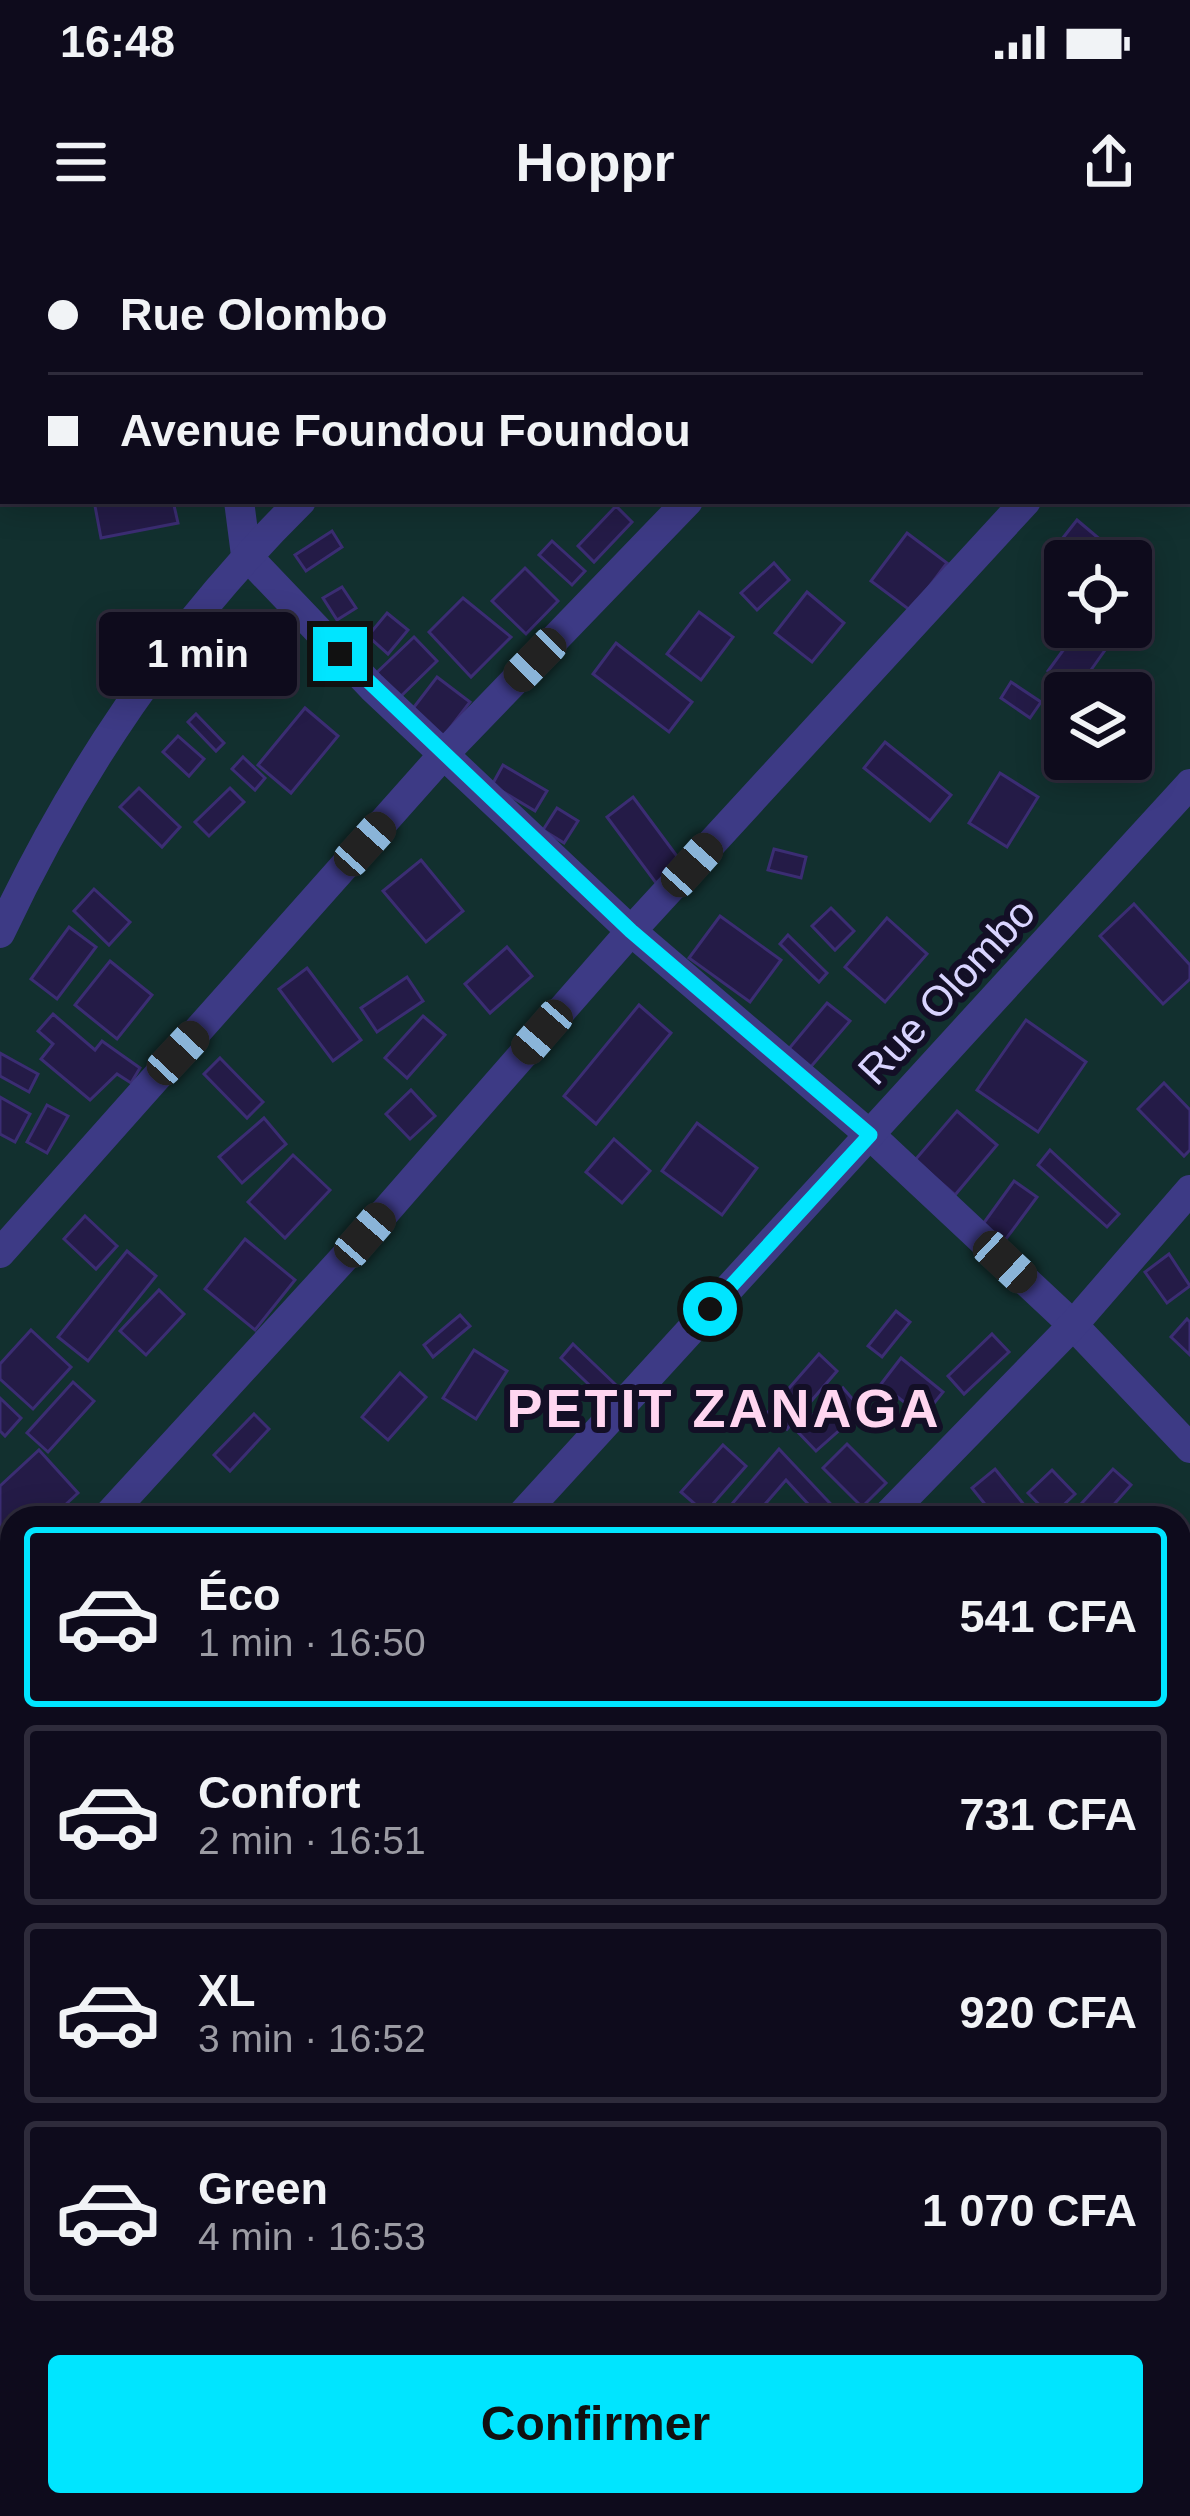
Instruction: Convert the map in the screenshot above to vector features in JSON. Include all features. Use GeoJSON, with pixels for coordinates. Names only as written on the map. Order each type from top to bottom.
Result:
{"type":"FeatureCollection","features":[{"type":"Feature","properties":{"kind":"street"},"geometry":{"type":"LineString","coordinates":[[239,504],[246,554],[372,687],[631,931],[870,1135],[1073,1325],[1190,1448]]}},
{"type":"Feature","properties":{"kind":"street"},"geometry":{"type":"LineString","coordinates":[[0,933],[79,782],[130,703],[246,554],[298,504]]}},
{"type":"Feature","properties":{"kind":"street"},"geometry":{"type":"LineString","coordinates":[[0,1253],[443,755],[685,504]]}},
{"type":"Feature","properties":{"kind":"street"},"geometry":{"type":"LineString","coordinates":[[117,1506],[365,1235],[631,931],[1023,504]]}},
{"type":"Feature","properties":{"kind":"street","name":"Rue Olombo"},"geometry":{"type":"LineString","coordinates":[[530,1506],[1190,784]]}},
{"type":"Feature","properties":{"kind":"street"},"geometry":{"type":"LineString","coordinates":[[897,1506],[1073,1325],[1190,1190]]}},
{"type":"Feature","properties":{"kind":"green space"},"geometry":{"type":"Polygon","coordinates":[[[0,504],[1190,504],[1190,1506],[0,1506],[0,504]]]}},
{"type":"Feature","properties":{"kind":"building"},"geometry":{"type":"Polygon","coordinates":[[[174,504],[178,523],[101,538],[95,506],[174,504]]]}},
{"type":"Feature","properties":{"kind":"building"},"geometry":{"type":"Polygon","coordinates":[[[616,506],[632,522],[594,562],[578,546],[616,506]]]}},
{"type":"Feature","properties":{"kind":"building"},"geometry":{"type":"Polygon","coordinates":[[[1077,520],[1101,540],[1061,540],[1077,520]]]}},
{"type":"Feature","properties":{"kind":"building"},"geometry":{"type":"Polygon","coordinates":[[[332,531],[342,547],[306,571],[295,555],[332,531]]]}},
{"type":"Feature","properties":{"kind":"building"},"geometry":{"type":"Polygon","coordinates":[[[907,533],[947,563],[911,611],[871,581],[907,533]]]}},
{"type":"Feature","properties":{"kind":"building"},"geometry":{"type":"Polygon","coordinates":[[[552,541],[585,571],[572,585],[539,555],[552,541]]]}},
{"type":"Feature","properties":{"kind":"building"},"geometry":{"type":"Polygon","coordinates":[[[774,563],[789,580],[757,610],[741,593],[774,563]]]}},
{"type":"Feature","properties":{"kind":"building"},"geometry":{"type":"Polygon","coordinates":[[[525,568],[558,601],[526,634],[492,601],[525,568]]]}},
{"type":"Feature","properties":{"kind":"building"},"geometry":{"type":"Polygon","coordinates":[[[342,587],[356,608],[337,620],[323,598],[342,587]]]}},
{"type":"Feature","properties":{"kind":"building"},"geometry":{"type":"Polygon","coordinates":[[[807,592],[844,623],[812,662],[775,633],[807,592]]]}},
{"type":"Feature","properties":{"kind":"building"},"geometry":{"type":"Polygon","coordinates":[[[463,598],[511,637],[471,677],[429,632],[463,598]]]}},
{"type":"Feature","properties":{"kind":"building"},"geometry":{"type":"Polygon","coordinates":[[[699,612],[733,637],[701,680],[667,654],[699,612]]]}},
{"type":"Feature","properties":{"kind":"building"},"geometry":{"type":"Polygon","coordinates":[[[387,613],[408,630],[388,654],[368,636],[387,613]]]}},
{"type":"Feature","properties":{"kind":"building"},"geometry":{"type":"Polygon","coordinates":[[[414,637],[437,661],[395,702],[371,678],[414,637]]]}},
{"type":"Feature","properties":{"kind":"building"},"geometry":{"type":"Polygon","coordinates":[[[616,643],[692,702],[669,732],[593,674],[616,643]]]}},
{"type":"Feature","properties":{"kind":"building"},"geometry":{"type":"Polygon","coordinates":[[[1065,648],[1107,648],[1090,672],[1048,671],[1065,648]]]}},
{"type":"Feature","properties":{"kind":"building"},"geometry":{"type":"Polygon","coordinates":[[[437,677],[470,702],[444,736],[411,711],[437,677]]]}},
{"type":"Feature","properties":{"kind":"building"},"geometry":{"type":"Polygon","coordinates":[[[1011,682],[1041,702],[1030,718],[1001,698],[1011,682]]]}},
{"type":"Feature","properties":{"kind":"building"},"geometry":{"type":"Polygon","coordinates":[[[305,708],[338,736],[291,793],[258,765],[305,708]]]}},
{"type":"Feature","properties":{"kind":"building"},"geometry":{"type":"Polygon","coordinates":[[[196,714],[224,743],[216,751],[188,722],[196,714]]]}},
{"type":"Feature","properties":{"kind":"building"},"geometry":{"type":"Polygon","coordinates":[[[178,736],[204,759],[189,776],[163,752],[178,736]]]}},
{"type":"Feature","properties":{"kind":"building"},"geometry":{"type":"Polygon","coordinates":[[[885,742],[951,795],[930,821],[864,768],[885,742]]]}},
{"type":"Feature","properties":{"kind":"building"},"geometry":{"type":"Polygon","coordinates":[[[243,757],[265,778],[255,790],[232,769],[243,757]]]}},
{"type":"Feature","properties":{"kind":"building"},"geometry":{"type":"Polygon","coordinates":[[[503,765],[547,791],[535,811],[492,785],[503,765]]]}},
{"type":"Feature","properties":{"kind":"building"},"geometry":{"type":"Polygon","coordinates":[[[1000,773],[1038,797],[1007,847],[969,823],[1000,773]]]}},
{"type":"Feature","properties":{"kind":"building"},"geometry":{"type":"Polygon","coordinates":[[[139,788],[180,827],[162,847],[120,807],[139,788]]]}},
{"type":"Feature","properties":{"kind":"building"},"geometry":{"type":"Polygon","coordinates":[[[230,788],[244,802],[209,836],[195,822],[230,788]]]}},
{"type":"Feature","properties":{"kind":"building"},"geometry":{"type":"Polygon","coordinates":[[[633,797],[682,863],[656,883],[607,817],[633,797]]]}},
{"type":"Feature","properties":{"kind":"building"},"geometry":{"type":"Polygon","coordinates":[[[557,808],[578,821],[564,843],[543,830],[557,808]]]}},
{"type":"Feature","properties":{"kind":"building"},"geometry":{"type":"Polygon","coordinates":[[[774,849],[806,857],[801,878],[768,870],[774,849]]]}},
{"type":"Feature","properties":{"kind":"building"},"geometry":{"type":"Polygon","coordinates":[[[421,860],[463,911],[426,942],[383,891],[421,860]]]}},
{"type":"Feature","properties":{"kind":"building"},"geometry":{"type":"Polygon","coordinates":[[[94,889],[130,922],[109,945],[74,911],[94,889]]]}},
{"type":"Feature","properties":{"kind":"building"},"geometry":{"type":"Polygon","coordinates":[[[1134,904],[1190,965],[1190,979],[1163,1004],[1100,936],[1134,904]]]}},
{"type":"Feature","properties":{"kind":"building"},"geometry":{"type":"Polygon","coordinates":[[[831,908],[854,931],[835,950],[812,926],[831,908]]]}},
{"type":"Feature","properties":{"kind":"building"},"geometry":{"type":"Polygon","coordinates":[[[720,916],[781,960],[750,1002],[689,958],[720,916]]]}},
{"type":"Feature","properties":{"kind":"building"},"geometry":{"type":"Polygon","coordinates":[[[887,918],[927,954],[885,1002],[845,967],[887,918]]]}},
{"type":"Feature","properties":{"kind":"building"},"geometry":{"type":"Polygon","coordinates":[[[69,927],[96,947],[57,999],[31,979],[69,927]]]}},
{"type":"Feature","properties":{"kind":"building"},"geometry":{"type":"Polygon","coordinates":[[[788,935],[827,973],[819,982],[780,944],[788,935]]]}},
{"type":"Feature","properties":{"kind":"building"},"geometry":{"type":"Polygon","coordinates":[[[507,947],[532,976],[490,1013],[465,984],[507,947]]]}},
{"type":"Feature","properties":{"kind":"building"},"geometry":{"type":"Polygon","coordinates":[[[110,961],[152,995],[117,1039],[75,1005],[110,961]]]}},
{"type":"Feature","properties":{"kind":"building"},"geometry":{"type":"Polygon","coordinates":[[[307,968],[361,1040],[333,1061],[279,989],[307,968]]]}},
{"type":"Feature","properties":{"kind":"building"},"geometry":{"type":"Polygon","coordinates":[[[407,977],[423,1001],[377,1032],[361,1008],[407,977]]]}},
{"type":"Feature","properties":{"kind":"building"},"geometry":{"type":"Polygon","coordinates":[[[827,1003],[850,1021],[809,1069],[787,1051],[827,1003]]]}},
{"type":"Feature","properties":{"kind":"building"},"geometry":{"type":"Polygon","coordinates":[[[639,1005],[671,1033],[596,1124],[564,1096],[639,1005]]]}},
{"type":"Feature","properties":{"kind":"building"},"geometry":{"type":"Polygon","coordinates":[[[53,1014],[95,1050],[102,1041],[140,1068],[131,1083],[117,1074],[90,1100],[41,1059],[53,1044],[38,1031],[53,1014]]]}},
{"type":"Feature","properties":{"kind":"building"},"geometry":{"type":"Polygon","coordinates":[[[423,1016],[445,1035],[407,1078],[385,1058],[423,1016]]]}},
{"type":"Feature","properties":{"kind":"building"},"geometry":{"type":"Polygon","coordinates":[[[1026,1020],[1086,1062],[1038,1132],[977,1090],[1026,1020]]]}},
{"type":"Feature","properties":{"kind":"building"},"geometry":{"type":"Polygon","coordinates":[[[0,1053],[38,1074],[29,1092],[0,1076],[0,1053]]]}},
{"type":"Feature","properties":{"kind":"building"},"geometry":{"type":"Polygon","coordinates":[[[220,1058],[263,1102],[247,1118],[204,1074],[220,1058]]]}},
{"type":"Feature","properties":{"kind":"building"},"geometry":{"type":"Polygon","coordinates":[[[1164,1083],[1190,1110],[1190,1150],[1184,1156],[1138,1109],[1164,1083]]]}},
{"type":"Feature","properties":{"kind":"building"},"geometry":{"type":"Polygon","coordinates":[[[411,1090],[435,1116],[410,1139],[386,1114],[411,1090]]]}},
{"type":"Feature","properties":{"kind":"building"},"geometry":{"type":"Polygon","coordinates":[[[0,1097],[30,1114],[15,1142],[0,1134],[0,1097]]]}},
{"type":"Feature","properties":{"kind":"building"},"geometry":{"type":"Polygon","coordinates":[[[47,1105],[68,1116],[47,1153],[27,1142],[47,1105]]]}},
{"type":"Feature","properties":{"kind":"building"},"geometry":{"type":"Polygon","coordinates":[[[957,1111],[997,1145],[955,1195],[915,1160],[957,1111]]]}},
{"type":"Feature","properties":{"kind":"building"},"geometry":{"type":"Polygon","coordinates":[[[264,1118],[286,1144],[242,1183],[219,1157],[264,1118]]]}},
{"type":"Feature","properties":{"kind":"building"},"geometry":{"type":"Polygon","coordinates":[[[697,1123],[757,1168],[722,1215],[662,1171],[697,1123]]]}},
{"type":"Feature","properties":{"kind":"building"},"geometry":{"type":"Polygon","coordinates":[[[614,1139],[650,1171],[622,1203],[586,1172],[614,1139]]]}},
{"type":"Feature","properties":{"kind":"building"},"geometry":{"type":"Polygon","coordinates":[[[1050,1150],[1119,1214],[1107,1227],[1038,1165],[1050,1150]]]}},
{"type":"Feature","properties":{"kind":"building"},"geometry":{"type":"Polygon","coordinates":[[[293,1155],[330,1190],[285,1238],[248,1202],[293,1155]]]}},
{"type":"Feature","properties":{"kind":"building"},"geometry":{"type":"Polygon","coordinates":[[[1014,1181],[1037,1197],[1000,1247],[978,1231],[1014,1181]]]}},
{"type":"Feature","properties":{"kind":"building"},"geometry":{"type":"Polygon","coordinates":[[[85,1216],[117,1246],[96,1269],[64,1239],[85,1216]]]}},
{"type":"Feature","properties":{"kind":"building"},"geometry":{"type":"Polygon","coordinates":[[[245,1239],[295,1280],[255,1330],[205,1289],[245,1239]]]}},
{"type":"Feature","properties":{"kind":"building"},"geometry":{"type":"Polygon","coordinates":[[[127,1251],[156,1276],[88,1361],[58,1337],[127,1251]]]}},
{"type":"Feature","properties":{"kind":"building"},"geometry":{"type":"Polygon","coordinates":[[[1169,1254],[1190,1286],[1167,1303],[1145,1272],[1169,1254]]]}},
{"type":"Feature","properties":{"kind":"building"},"geometry":{"type":"Polygon","coordinates":[[[159,1290],[184,1314],[146,1355],[120,1331],[159,1290]]]}},
{"type":"Feature","properties":{"kind":"building"},"geometry":{"type":"Polygon","coordinates":[[[896,1311],[910,1322],[882,1357],[868,1346],[896,1311]]]}},
{"type":"Feature","properties":{"kind":"building"},"geometry":{"type":"Polygon","coordinates":[[[460,1315],[470,1326],[433,1357],[424,1345],[460,1315]]]}},
{"type":"Feature","properties":{"kind":"building"},"geometry":{"type":"Polygon","coordinates":[[[1187,1319],[1190,1322],[1190,1355],[1171,1337],[1187,1319]]]}},
{"type":"Feature","properties":{"kind":"building"},"geometry":{"type":"Polygon","coordinates":[[[31,1330],[71,1367],[33,1409],[0,1379],[0,1364],[31,1330]]]}},
{"type":"Feature","properties":{"kind":"building"},"geometry":{"type":"Polygon","coordinates":[[[992,1334],[1009,1352],[964,1394],[948,1376],[992,1334]]]}},
{"type":"Feature","properties":{"kind":"building"},"geometry":{"type":"Polygon","coordinates":[[[573,1344],[617,1386],[604,1399],[561,1358],[573,1344]]]}},
{"type":"Feature","properties":{"kind":"building"},"geometry":{"type":"Polygon","coordinates":[[[474,1350],[507,1371],[476,1419],[443,1398],[474,1350]]]}},
{"type":"Feature","properties":{"kind":"building"},"geometry":{"type":"Polygon","coordinates":[[[819,1354],[837,1371],[787,1429],[768,1412],[819,1354]]]}},
{"type":"Feature","properties":{"kind":"building"},"geometry":{"type":"Polygon","coordinates":[[[901,1358],[943,1392],[923,1417],[881,1384],[901,1358]]]}},
{"type":"Feature","properties":{"kind":"building"},"geometry":{"type":"Polygon","coordinates":[[[400,1373],[426,1397],[388,1440],[362,1417],[400,1373]]]}},
{"type":"Feature","properties":{"kind":"building"},"geometry":{"type":"Polygon","coordinates":[[[73,1382],[94,1401],[48,1452],[27,1433],[73,1382]]]}},
{"type":"Feature","properties":{"kind":"building"},"geometry":{"type":"Polygon","coordinates":[[[843,1388],[862,1410],[816,1451],[796,1430],[843,1388]]]}},
{"type":"Feature","properties":{"kind":"building"},"geometry":{"type":"Polygon","coordinates":[[[0,1398],[21,1418],[5,1436],[0,1431],[0,1398]]]}},
{"type":"Feature","properties":{"kind":"building"},"geometry":{"type":"Polygon","coordinates":[[[254,1414],[269,1429],[230,1471],[214,1455],[254,1414]]]}},
{"type":"Feature","properties":{"kind":"building"},"geometry":{"type":"Polygon","coordinates":[[[847,1444],[886,1483],[861,1506],[823,1468],[847,1444]]]}},
{"type":"Feature","properties":{"kind":"building"},"geometry":{"type":"Polygon","coordinates":[[[723,1445],[746,1466],[711,1506],[697,1506],[681,1492],[723,1445]]]}},
{"type":"Feature","properties":{"kind":"building"},"geometry":{"type":"Polygon","coordinates":[[[779,1449],[833,1506],[810,1506],[786,1480],[763,1506],[731,1505],[779,1449]]]}},
{"type":"Feature","properties":{"kind":"building"},"geometry":{"type":"Polygon","coordinates":[[[39,1450],[78,1493],[64,1506],[0,1506],[0,1486],[39,1450]]]}},
{"type":"Feature","properties":{"kind":"building"},"geometry":{"type":"Polygon","coordinates":[[[995,1469],[1025,1506],[986,1506],[972,1488],[995,1469]]]}},
{"type":"Feature","properties":{"kind":"building"},"geometry":{"type":"Polygon","coordinates":[[[1113,1469],[1131,1485],[1113,1506],[1079,1506],[1113,1469]]]}},
{"type":"Feature","properties":{"kind":"building"},"geometry":{"type":"Polygon","coordinates":[[[1052,1470],[1075,1494],[1062,1506],[1040,1506],[1028,1493],[1052,1470]]]}},
{"type":"Feature","properties":{"kind":"district","name":"PETIT ZANAGA"},"geometry":{"type":"Point","coordinates":[724,1408]}},
{"type":"Feature","properties":{"kind":"route"},"geometry":{"type":"LineString","coordinates":[[340,654],[631,931],[870,1135],[710,1309]]}}]}
